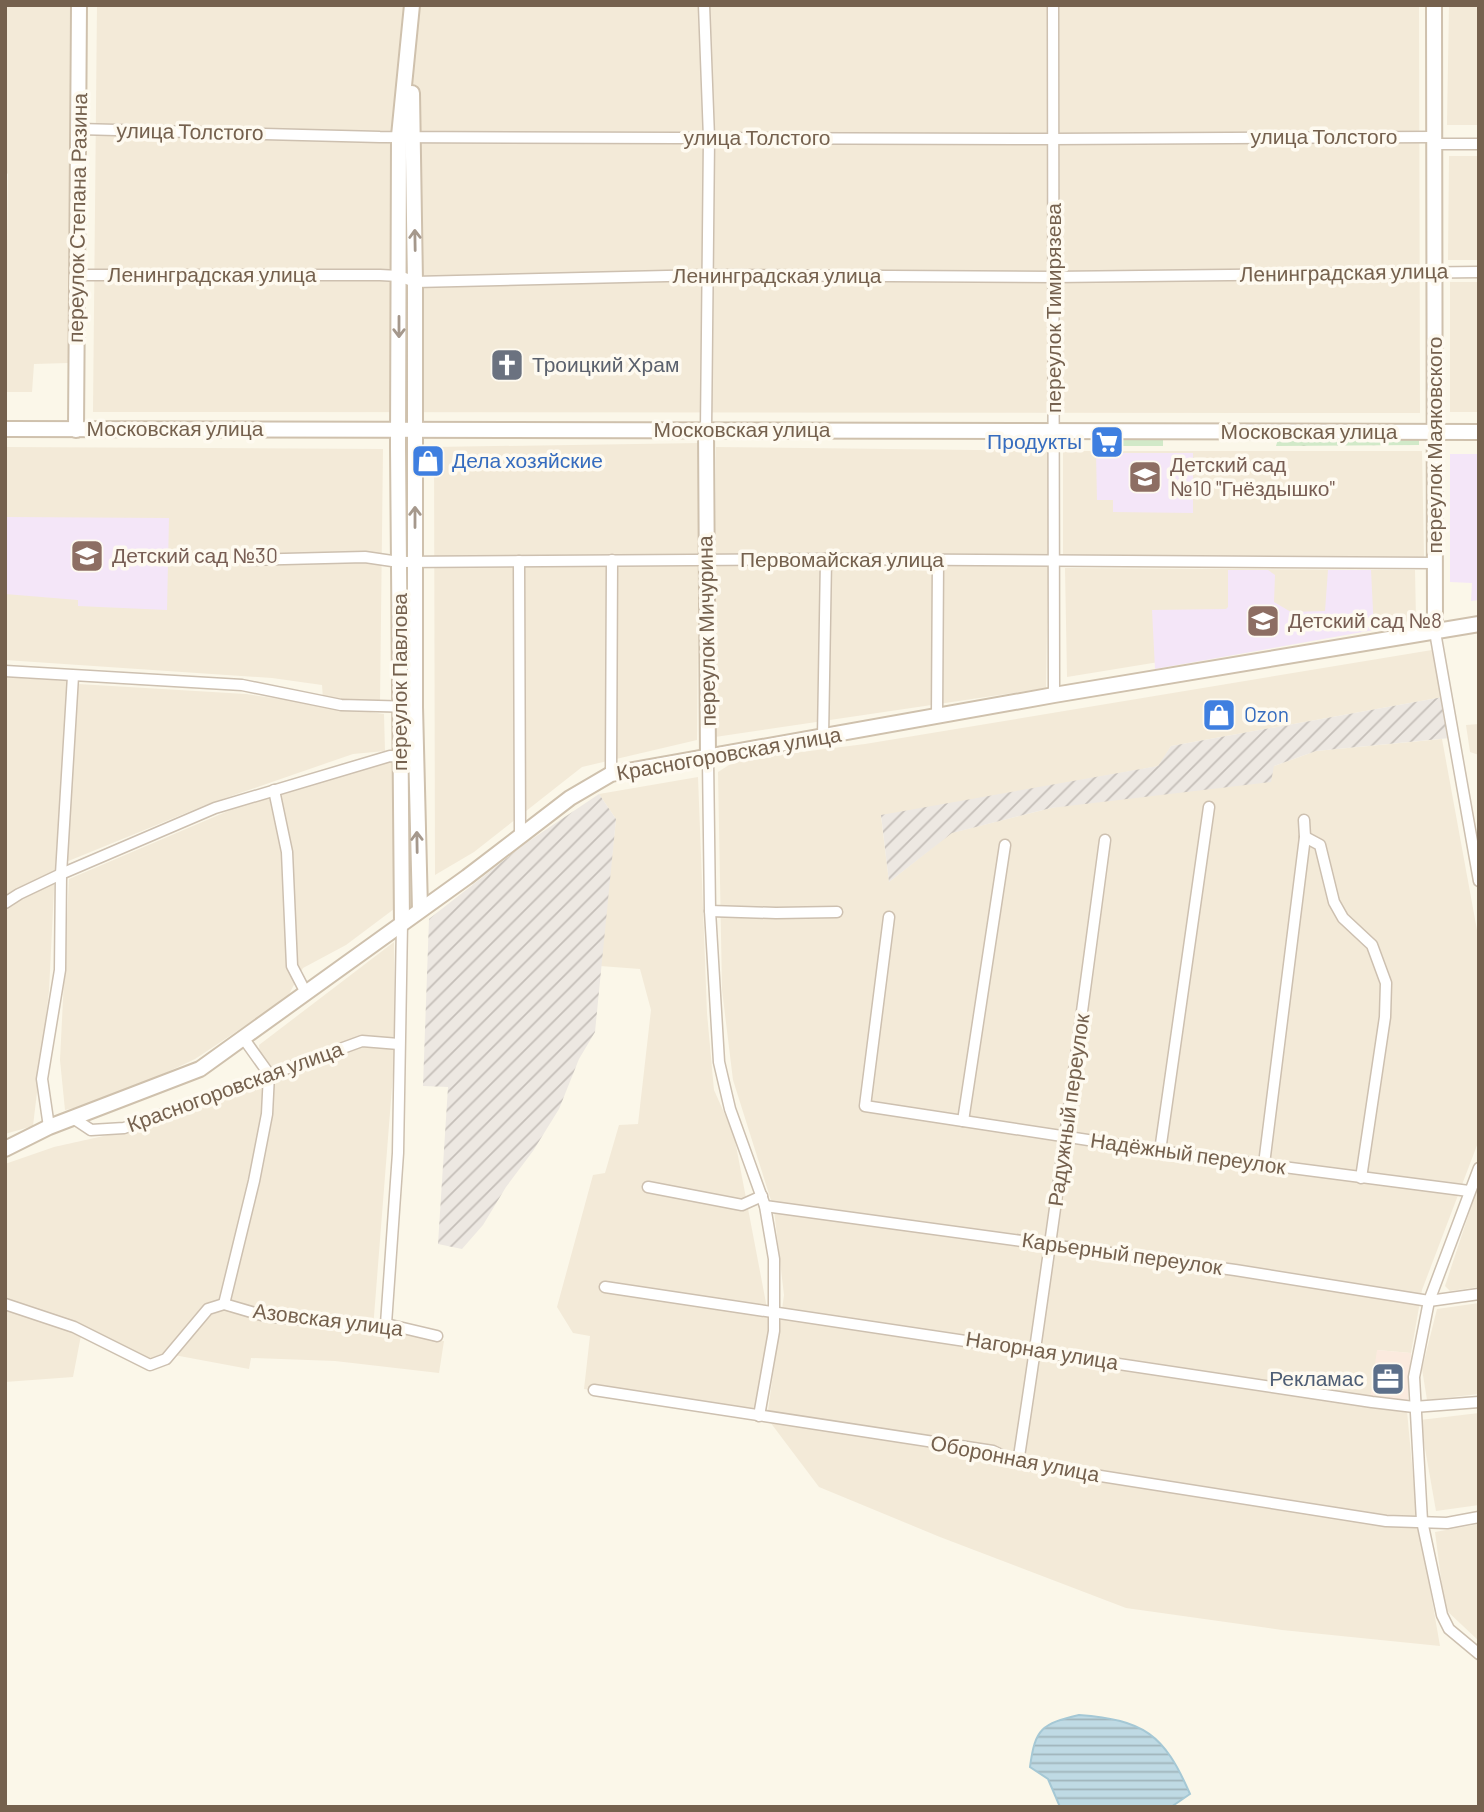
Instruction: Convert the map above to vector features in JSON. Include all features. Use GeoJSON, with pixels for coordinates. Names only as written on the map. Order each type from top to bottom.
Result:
{"type":"FeatureCollection","features":[{"type":"Feature","properties":{"kind":"street","name":"переулок Степана Разина"},"geometry":{"type":"LineString","coordinates":[[76,430],[79,5]]}},
{"type":"Feature","properties":{"kind":"street","name":"переулок Павлова"},"geometry":{"type":"LineString","coordinates":[[412,5],[399,276],[399,562],[420,910]]}},
{"type":"Feature","properties":{"kind":"street","name":"переулок Мичурина"},"geometry":{"type":"LineString","coordinates":[[705,5],[709,138],[706,561],[710,911],[719,1062],[730,1109],[764,1201],[774,1259],[774,1331],[759,1416]]}},
{"type":"Feature","properties":{"kind":"street","name":"переулок Тимирязева"},"geometry":{"type":"LineString","coordinates":[[1052,5],[1054,695]]}},
{"type":"Feature","properties":{"kind":"street","name":"переулок Маяковского"},"geometry":{"type":"LineString","coordinates":[[1434,5],[1435,632],[1479,881]]}},
{"type":"Feature","properties":{"kind":"street","name":"улица Толстого"},"geometry":{"type":"LineString","coordinates":[[79,129],[406,136],[1434,141],[1479,144]]}},
{"type":"Feature","properties":{"kind":"street","name":"переулок Павлова"},"geometry":{"type":"LineString","coordinates":[[406,136],[415,282],[415,560],[408,707]]}},
{"type":"Feature","properties":{"kind":"street","name":"Ленинградская улица"},"geometry":{"type":"LineString","coordinates":[[77,275],[399,276],[415,282],[709,275],[1054,277],[1479,272]]}},
{"type":"Feature","properties":{"kind":"street","name":"Московская улица"},"geometry":{"type":"LineString","coordinates":[[5,429],[1479,432]]}},
{"type":"Feature","properties":{"kind":"street","name":"Первомайская улица"},"geometry":{"type":"LineString","coordinates":[[249,560],[365,557],[399,562],[826,559],[1435,563]]}},
{"type":"Feature","properties":{"kind":"street"},"geometry":{"type":"LineString","coordinates":[[823,737],[826,559]]}},
{"type":"Feature","properties":{"kind":"street"},"geometry":{"type":"LineString","coordinates":[[611,775],[612,560]]}},
{"type":"Feature","properties":{"kind":"street"},"geometry":{"type":"LineString","coordinates":[[519,561],[520,836]]}},
{"type":"Feature","properties":{"kind":"street"},"geometry":{"type":"LineString","coordinates":[[937,717],[938,561]]}},
{"type":"Feature","properties":{"kind":"street","name":"Красногоровская улица"},"geometry":{"type":"LineString","coordinates":[[5,1149],[49,1127],[200,1069],[570,798],[611,775],[1054,695],[1479,624]]}},
{"type":"Feature","properties":{"kind":"street"},"geometry":{"type":"LineString","coordinates":[[5,671],[242,685],[341,705],[408,707]]}},
{"type":"Feature","properties":{"kind":"street"},"geometry":{"type":"LineString","coordinates":[[49,1127],[42,1079],[60,970],[61,874],[72,676]]}},
{"type":"Feature","properties":{"kind":"street"},"geometry":{"type":"LineString","coordinates":[[5,903],[61,874],[215,808],[390,756],[409,757]]}},
{"type":"Feature","properties":{"kind":"street","name":"переулок Павлова"},"geometry":{"type":"LineString","coordinates":[[386,1324],[398,1153],[402,923],[409,757]]}},
{"type":"Feature","properties":{"kind":"street"},"geometry":{"type":"LineString","coordinates":[[274,790],[287,852],[292,966],[306,993]]}},
{"type":"Feature","properties":{"kind":"street"},"geometry":{"type":"LineString","coordinates":[[1160,1151],[1209,807]]}},
{"type":"Feature","properties":{"kind":"street"},"geometry":{"type":"LineString","coordinates":[[1264,1164],[1305,836],[1304,820]]}},
{"type":"Feature","properties":{"kind":"street"},"geometry":{"type":"LineString","coordinates":[[1305,836],[1320,845],[1334,902],[1343,918],[1372,945],[1386,983],[1384,1017],[1361,1178]]}},
{"type":"Feature","properties":{"kind":"street","name":"Радужный переулок"},"geometry":{"type":"LineString","coordinates":[[1018,1463],[1051,1244],[1105,839]]}},
{"type":"Feature","properties":{"kind":"street"},"geometry":{"type":"LineString","coordinates":[[963,1121],[1004,845]]}},
{"type":"Feature","properties":{"kind":"street"},"geometry":{"type":"LineString","coordinates":[[710,911],[837,912]]}},
{"type":"Feature","properties":{"kind":"street","name":"Надёжный переулок"},"geometry":{"type":"LineString","coordinates":[[889,917],[865,1106],[1160,1151],[1469,1191]]}},
{"type":"Feature","properties":{"kind":"street"},"geometry":{"type":"LineString","coordinates":[[224,1304],[254,1181],[267,1114],[269,1074],[244,1039]]}},
{"type":"Feature","properties":{"kind":"street","name":"Красногоровская улица"},"geometry":{"type":"LineString","coordinates":[[73,1118],[91,1130],[124,1128],[362,1041],[399,1044]]}},
{"type":"Feature","properties":{"kind":"street"},"geometry":{"type":"LineString","coordinates":[[1478,1175],[1469,1191],[1429,1301],[1414,1377],[1414,1407],[1422,1521],[1442,1615],[1449,1629],[1479,1654]]}},
{"type":"Feature","properties":{"kind":"street","name":"Карьерный переулок"},"geometry":{"type":"LineString","coordinates":[[648,1187],[741,1205],[764,1201],[1429,1301],[1479,1294]]}},
{"type":"Feature","properties":{"kind":"street","name":"Нагорная улица"},"geometry":{"type":"LineString","coordinates":[[605,1287],[1414,1407],[1479,1402]]}},
{"type":"Feature","properties":{"kind":"street","name":"Азовская улица"},"geometry":{"type":"LineString","coordinates":[[5,1304],[74,1326],[150,1365],[166,1359],[208,1309],[224,1304],[265,1316],[321,1324],[370,1327],[386,1324],[436,1336]]}},
{"type":"Feature","properties":{"kind":"street","name":"Оборонная улица"},"geometry":{"type":"LineString","coordinates":[[594,1390],[993,1451],[1018,1463],[1386,1521],[1447,1522],[1479,1517]]}},
{"type":"Feature","properties":{"kind":"shaded area"},"geometry":{"type":"Polygon","coordinates":[[[5,5],[70,5],[68,363],[34,364],[32,392],[5,392],[8,174],[5,171],[5,5]]]}},
{"type":"Feature","properties":{"kind":"shaded area"},"geometry":{"type":"Polygon","coordinates":[[[97,5],[1419,5],[1420,413],[93,412],[97,5]]]}},
{"type":"Feature","properties":{"kind":"shaded area"},"geometry":{"type":"Polygon","coordinates":[[[1449,5],[1479,5],[1479,125],[1447,125],[1449,5]]]}},
{"type":"Feature","properties":{"kind":"shaded area"},"geometry":{"type":"Polygon","coordinates":[[[1449,156],[1479,156],[1479,260],[1448,260],[1449,156]]]}},
{"type":"Feature","properties":{"kind":"shaded area"},"geometry":{"type":"Polygon","coordinates":[[[1450,282],[1479,282],[1479,412],[1450,412],[1450,282]]]}},
{"type":"Feature","properties":{"kind":"shaded area"},"geometry":{"type":"Polygon","coordinates":[[[700,443],[697,740],[582,767],[474,852],[435,875],[434,447],[700,443]]]}},
{"type":"Feature","properties":{"kind":"shaded area"},"geometry":{"type":"Polygon","coordinates":[[[5,447],[383,449],[380,702],[323,699],[322,685],[272,678],[5,660],[5,447]]]}},
{"type":"Feature","properties":{"kind":"shaded area"},"geometry":{"type":"Polygon","coordinates":[[[716,447],[1050,451],[1046,688],[715,737],[716,447]]]}},
{"type":"Feature","properties":{"kind":"shaded area"},"geometry":{"type":"Polygon","coordinates":[[[1063,451],[1422,451],[1424,558],[1063,558],[1063,451]]]}},
{"type":"Feature","properties":{"kind":"shaded area","name":"Детский сад №10 \"Гнёздышко\""},"geometry":{"type":"Polygon","coordinates":[[[1096,453],[1193,453],[1193,513],[1113,512],[1113,500],[1097,500],[1096,453]]]}},
{"type":"Feature","properties":{"kind":"shaded area"},"geometry":{"type":"Polygon","coordinates":[[[1450,454],[1479,454],[1479,600],[1471,601],[1472,583],[1450,582],[1450,454]]]}},
{"type":"Feature","properties":{"kind":"shaded area","name":"Детский сад №30"},"geometry":{"type":"Polygon","coordinates":[[[5,517],[169,518],[167,610],[78,606],[78,600],[5,594],[5,517]]]}},
{"type":"Feature","properties":{"kind":"shaded area"},"geometry":{"type":"Polygon","coordinates":[[[1065,568],[1415,570],[1416,620],[1067,677],[1065,568]]]}},
{"type":"Feature","properties":{"kind":"shaded area","name":"Детский сад №8"},"geometry":{"type":"Polygon","coordinates":[[[1228,570],[1268,570],[1275,575],[1274,602],[1291,612],[1325,611],[1328,570],[1371,570],[1374,630],[1155,669],[1152,610],[1226,609],[1228,570]]]}},
{"type":"Feature","properties":{"kind":"shaded area"},"geometry":{"type":"Polygon","coordinates":[[[1432,650],[1443,697],[1171,746],[1159,766],[881,816],[889,882],[951,833],[1051,808],[1274,766],[1316,751],[1442,739],[1479,941],[1479,1140],[1422,1290],[1411,1353],[1377,1350],[1407,1411],[1416,1508],[1440,1646],[1282,1630],[1126,1608],[940,1537],[819,1487],[767,1418],[784,1295],[774,1210],[733,1080],[722,990],[718,772],[737,760],[865,744],[1432,650]]]}},
{"type":"Feature","properties":{"kind":"shaded area"},"geometry":{"type":"Polygon","coordinates":[[[5,677],[68,681],[66,749],[55,869],[49,991],[33,1126],[5,1134],[5,677]]]}},
{"type":"Feature","properties":{"kind":"shaded area"},"geometry":{"type":"Polygon","coordinates":[[[78,684],[246,694],[384,714],[385,751],[353,754],[208,804],[66,862],[78,684]]]}},
{"type":"Feature","properties":{"kind":"shaded area"},"geometry":{"type":"Polygon","coordinates":[[[1443,697],[1450,738],[1316,751],[1274,766],[1271,782],[1051,808],[952,833],[889,882],[881,815],[1158,766],[1171,746],[1443,697]]]}},
{"type":"Feature","properties":{"kind":"shaded area"},"geometry":{"type":"Polygon","coordinates":[[[1479,724],[1479,755],[1470,752],[1466,725],[1479,724]]]}},
{"type":"Feature","properties":{"kind":"shaded area"},"geometry":{"type":"Polygon","coordinates":[[[393,761],[398,906],[346,945],[303,968],[287,998],[195,1059],[108,1100],[65,1110],[60,1060],[69,879],[270,793],[393,761]]]}},
{"type":"Feature","properties":{"kind":"shaded area"},"geometry":{"type":"Polygon","coordinates":[[[698,777],[707,1013],[714,1090],[734,1135],[770,1324],[754,1416],[584,1389],[590,1336],[573,1333],[557,1307],[593,1175],[605,1173],[619,1125],[638,1124],[651,1010],[640,969],[600,966],[616,819],[599,794],[698,777]]]}},
{"type":"Feature","properties":{"kind":"shaded area"},"geometry":{"type":"Polygon","coordinates":[[[599,794],[616,819],[595,1032],[579,1059],[559,1109],[483,1225],[462,1249],[438,1244],[448,1087],[423,1086],[429,919],[526,843],[599,794]]]}},
{"type":"Feature","properties":{"kind":"shaded area"},"geometry":{"type":"Polygon","coordinates":[[[394,942],[395,1049],[373,1329],[444,1341],[439,1373],[335,1361],[251,1358],[249,1369],[174,1355],[151,1361],[83,1325],[73,1377],[5,1382],[5,1164],[54,1147],[126,1131],[261,1081],[259,1045],[394,942]]]}},
{"type":"Feature","properties":{"kind":"shaded area"},"geometry":{"type":"Polygon","coordinates":[[[1479,1183],[1479,1287],[1450,1291],[1445,1286],[1479,1183]]]}},
{"type":"Feature","properties":{"kind":"shaded area"},"geometry":{"type":"Polygon","coordinates":[[[1479,1303],[1479,1394],[1427,1400],[1422,1369],[1437,1309],[1479,1303]]]}},
{"type":"Feature","properties":{"kind":"shaded area"},"geometry":{"type":"Polygon","coordinates":[[[1377,1350],[1411,1353],[1407,1411],[1369,1406],[1377,1350]]]}},
{"type":"Feature","properties":{"kind":"shaded area"},"geometry":{"type":"Polygon","coordinates":[[[1479,1413],[1479,1505],[1436,1511],[1420,1420],[1479,1413]]]}},
{"type":"Feature","properties":{"kind":"shaded area"},"geometry":{"type":"Polygon","coordinates":[[[1479,1524],[1479,1641],[1445,1609],[1435,1532],[1479,1524]]]}},
{"type":"Feature","properties":{"kind":"green space"},"geometry":{"type":"Polygon","coordinates":[[[1278,439],[1419,439],[1419,445],[1276,446],[1278,439]]]}},
{"type":"Feature","properties":{"kind":"green space"},"geometry":{"type":"Polygon","coordinates":[[[1114,440],[1163,440],[1163,446],[1114,446],[1114,440]]]}},
{"type":"Feature","properties":{"kind":"water"},"geometry":{"type":"Polygon","coordinates":[[[1079,1715],[1120,1721],[1149,1734],[1171,1757],[1190,1794],[1171,1807],[1060,1807],[1048,1779],[1030,1767],[1032,1754],[1042,1730],[1056,1721],[1079,1715]]]}},
{"type":"Feature","properties":{"kind":"place","name":"Троицкий Храм"},"geometry":{"type":"Point","coordinates":[507,365]}},
{"type":"Feature","properties":{"kind":"place","name":"Продукты"},"geometry":{"type":"Point","coordinates":[1107,442]}},
{"type":"Feature","properties":{"kind":"place","name":"Дела хозяйские"},"geometry":{"type":"Point","coordinates":[428,461]}},
{"type":"Feature","properties":{"kind":"place","name":"Детский сад №10 \"Гнёздышко\""},"geometry":{"type":"Point","coordinates":[1145,477]}},
{"type":"Feature","properties":{"kind":"place","name":"Детский сад №30"},"geometry":{"type":"Point","coordinates":[87,556]}},
{"type":"Feature","properties":{"kind":"place","name":"Детский сад №8"},"geometry":{"type":"Point","coordinates":[1263,621]}},
{"type":"Feature","properties":{"kind":"place","name":"Ozon"},"geometry":{"type":"Point","coordinates":[1219,715]}},
{"type":"Feature","properties":{"kind":"place","name":"Рекламас"},"geometry":{"type":"Point","coordinates":[1388,1379]}}]}
